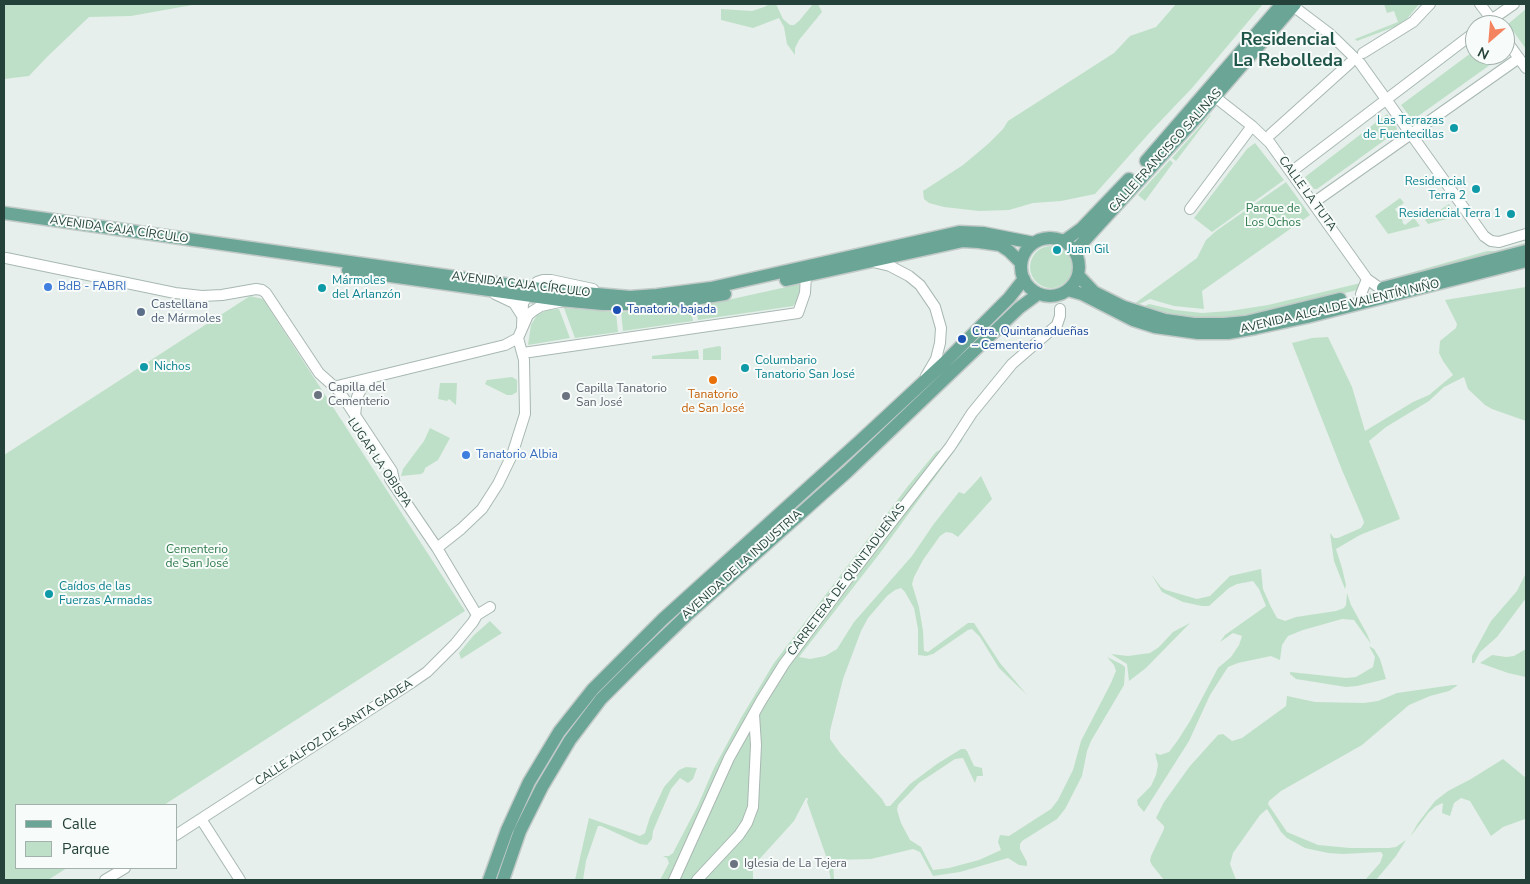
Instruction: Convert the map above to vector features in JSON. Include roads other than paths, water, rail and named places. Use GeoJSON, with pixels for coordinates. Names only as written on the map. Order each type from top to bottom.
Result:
{"type":"FeatureCollection","features":[{"type":"Feature","properties":{"kind":"main road","name":"CALLE FRANCISCO SALINAS"},"geometry":{"type":"LineString","coordinates":[[1075,251],[1215,97],[1290,4]]}},
{"type":"Feature","properties":{"kind":"main road","name":"CALLE FRANCISCO SALINAS"},"geometry":{"type":"LineString","coordinates":[[1064,241],[1082,228],[1139,169],[1290,4]]}},
{"type":"Feature","properties":{"kind":"main road","name":"AVENIDA CAJA CÍRCULO"},"geometry":{"type":"LineString","coordinates":[[4,213],[527,290],[590,304],[639,305],[680,302],[727,294],[959,242],[972,241],[1000,245],[1021,263]]}},
{"type":"Feature","properties":{"kind":"main road","name":"AVENIDA CAJA CÍRCULO"},"geometry":{"type":"LineString","coordinates":[[4,222],[485,290],[527,290],[630,297],[711,288],[959,232],[990,234],[1034,243]]}},
{"type":"Feature","properties":{"kind":"main road"},"geometry":{"type":"LineString","coordinates":[[1046,238],[1064,241],[1075,251],[1079,263],[1078,276],[1068,290],[1054,296],[1038,294],[1032,290],[1024,279],[1021,263],[1024,255],[1034,243],[1046,238]]}},
{"type":"Feature","properties":{"kind":"main road","name":"AVENIDA ALCALDE VALENTÍN NIÑO"},"geometry":{"type":"LineString","coordinates":[[1078,276],[1094,292],[1124,307],[1165,320],[1194,324],[1224,324],[1246,322],[1362,294],[1526,251]]}},
{"type":"Feature","properties":{"kind":"main road","name":"AVENIDA ALCALDE VALENTÍN NIÑO"},"geometry":{"type":"LineString","coordinates":[[1068,290],[1082,294],[1133,320],[1155,327],[1198,333],[1228,333],[1307,317],[1526,261]]}},
{"type":"Feature","properties":{"kind":"main road","name":"AVENIDA DE LA INDUSTRIA"},"geometry":{"type":"LineString","coordinates":[[489,880],[507,830],[529,782],[559,732],[593,689],[669,613],[878,424],[1009,298],[1024,279]]}},
{"type":"Feature","properties":{"kind":"main road","name":"AVENIDA DE LA INDUSTRIA"},"geometry":{"type":"LineString","coordinates":[[503,880],[520,831],[542,787],[570,740],[601,699],[686,616],[847,472],[1020,308],[1038,294]]}},
{"type":"Feature","properties":{"kind":"street"},"geometry":{"type":"LineString","coordinates":[[1290,4],[1347,49],[1360,63],[1484,236],[1491,241],[1499,242],[1526,234]]}},
{"type":"Feature","properties":{"kind":"street"},"geometry":{"type":"LineString","coordinates":[[1363,53],[1413,22],[1430,4]]}},
{"type":"Feature","properties":{"kind":"street"},"geometry":{"type":"LineString","coordinates":[[1500,15],[1514,4]]}},
{"type":"Feature","properties":{"kind":"street"},"geometry":{"type":"LineString","coordinates":[[1291,172],[1465,40]]}},
{"type":"Feature","properties":{"kind":"street"},"geometry":{"type":"LineString","coordinates":[[1515,53],[1526,68]]}},
{"type":"Feature","properties":{"kind":"street"},"geometry":{"type":"LineString","coordinates":[[1313,203],[1519,58]]}},
{"type":"Feature","properties":{"kind":"street"},"geometry":{"type":"LineString","coordinates":[[1272,134],[1350,63]]}},
{"type":"Feature","properties":{"kind":"street","name":"CALLE LA TUTA"},"geometry":{"type":"LineString","coordinates":[[1215,97],[1270,143],[1367,279],[1381,289]]}},
{"type":"Feature","properties":{"kind":"street"},"geometry":{"type":"LineString","coordinates":[[1190,209],[1252,126]]}},
{"type":"Feature","properties":{"kind":"street","name":"LUGAR LA OBISPA"},"geometry":{"type":"LineString","coordinates":[[6,258],[175,293],[202,296],[222,295],[256,289],[266,293],[318,373],[333,387],[334,396],[437,548],[477,615]]}},
{"type":"Feature","properties":{"kind":"street","name":"AVENIDA DE LA INDUSTRIA"},"geometry":{"type":"LineString","coordinates":[[867,262],[890,266],[916,281],[926,292],[935,307],[940,328],[940,343],[930,370],[878,424]]}},
{"type":"Feature","properties":{"kind":"street"},"geometry":{"type":"LineString","coordinates":[[523,354],[798,313],[805,293],[806,275]]}},
{"type":"Feature","properties":{"kind":"street"},"geometry":{"type":"LineString","coordinates":[[1362,294],[1367,279]]}},
{"type":"Feature","properties":{"kind":"street"},"geometry":{"type":"LineString","coordinates":[[485,290],[512,302],[525,315]]}},
{"type":"Feature","properties":{"kind":"street"},"geometry":{"type":"LineString","coordinates":[[333,387],[513,342],[520,333],[529,302],[527,290]]}},
{"type":"Feature","properties":{"kind":"street"},"geometry":{"type":"LineString","coordinates":[[525,315],[553,302],[590,304]]}},
{"type":"Feature","properties":{"kind":"street","name":"CARRETERA DE QUINTADUEÑAS"},"geometry":{"type":"LineString","coordinates":[[674,880],[729,758],[771,684],[802,639],[950,447],[972,413],[1016,360],[1057,325],[1060,308]]}},
{"type":"Feature","properties":{"kind":"street"},"geometry":{"type":"LineString","coordinates":[[437,548],[454,536],[482,509],[491,497],[512,455],[525,414],[523,354],[520,333]]}},
{"type":"Feature","properties":{"kind":"street"},"geometry":{"type":"LineString","coordinates":[[355,416],[359,392],[363,386],[375,378]]}},
{"type":"Feature","properties":{"kind":"street"},"geometry":{"type":"LineString","coordinates":[[333,387],[339,391],[392,471],[395,484]]}},
{"type":"Feature","properties":{"kind":"street"},"geometry":{"type":"LineString","coordinates":[[426,532],[440,537],[454,536]]}},
{"type":"Feature","properties":{"kind":"street"},"geometry":{"type":"LineString","coordinates":[[477,615],[490,607]]}},
{"type":"Feature","properties":{"kind":"street","name":"CALLE ALFOZ DE SANTA GADEA"},"geometry":{"type":"LineString","coordinates":[[178,834],[427,672],[455,644],[477,615]]}},
{"type":"Feature","properties":{"kind":"street"},"geometry":{"type":"LineString","coordinates":[[699,879],[739,835],[747,823],[753,807],[756,755],[754,713]]}},
{"type":"Feature","properties":{"kind":"street"},"geometry":{"type":"LineString","coordinates":[[201,819],[240,880]]}},
{"type":"Feature","properties":{"kind":"street"},"geometry":{"type":"LineString","coordinates":[[105,880],[123,869]]}},
{"type":"Feature","properties":{"kind":"place","name":"Las Terrazas de Fuentecillas"},"geometry":{"type":"Point","coordinates":[1454,128]}},
{"type":"Feature","properties":{"kind":"place","name":"Residencial Terra 2"},"geometry":{"type":"Point","coordinates":[1476,189]}},
{"type":"Feature","properties":{"kind":"place","name":"Residencial Terra 1"},"geometry":{"type":"Point","coordinates":[1511,214]}},
{"type":"Feature","properties":{"kind":"place","name":"Juan Gil"},"geometry":{"type":"Point","coordinates":[1057,250]}},
{"type":"Feature","properties":{"kind":"place","name":"BdB - FABRI"},"geometry":{"type":"Point","coordinates":[48,287]}},
{"type":"Feature","properties":{"kind":"place","name":"Mármoles del Arlanzón"},"geometry":{"type":"Point","coordinates":[322,288]}},
{"type":"Feature","properties":{"kind":"place","name":"Tanatorio bajada"},"geometry":{"type":"Point","coordinates":[617,310]}},
{"type":"Feature","properties":{"kind":"place","name":"Castellana de Mármoles"},"geometry":{"type":"Point","coordinates":[141,312]}},
{"type":"Feature","properties":{"kind":"place","name":"Ctra. Quintanadueñas – Cementerio"},"geometry":{"type":"Point","coordinates":[962,339]}},
{"type":"Feature","properties":{"kind":"place","name":"Nichos"},"geometry":{"type":"Point","coordinates":[144,367]}},
{"type":"Feature","properties":{"kind":"place","name":"Columbario Tanatorio San José"},"geometry":{"type":"Point","coordinates":[745,368]}},
{"type":"Feature","properties":{"kind":"place","name":"Tanatorio de San José"},"geometry":{"type":"Point","coordinates":[713,380]}},
{"type":"Feature","properties":{"kind":"place","name":"Capilla del Cementerio"},"geometry":{"type":"Point","coordinates":[318,395]}},
{"type":"Feature","properties":{"kind":"place","name":"Capilla Tanatorio San José"},"geometry":{"type":"Point","coordinates":[566,396]}},
{"type":"Feature","properties":{"kind":"place","name":"Tanatorio Albia"},"geometry":{"type":"Point","coordinates":[466,455]}},
{"type":"Feature","properties":{"kind":"place","name":"Caídos de las Fuerzas Armadas"},"geometry":{"type":"Point","coordinates":[49,594]}},
{"type":"Feature","properties":{"kind":"place","name":"Iglesia de La Tejera"},"geometry":{"type":"Point","coordinates":[734,864]}},
{"type":"Feature","properties":{"kind":"district","name":"Residencial La Rebolleda"},"geometry":{"type":"Point","coordinates":[1288,51]}},
{"type":"Feature","properties":{"kind":"park label","name":"Parque de Los Ochos"},"geometry":{"type":"Point","coordinates":[1273,216]}},
{"type":"Feature","properties":{"kind":"park label","name":"Cementerio de San José"},"geometry":{"type":"Point","coordinates":[197,557]}}]}
